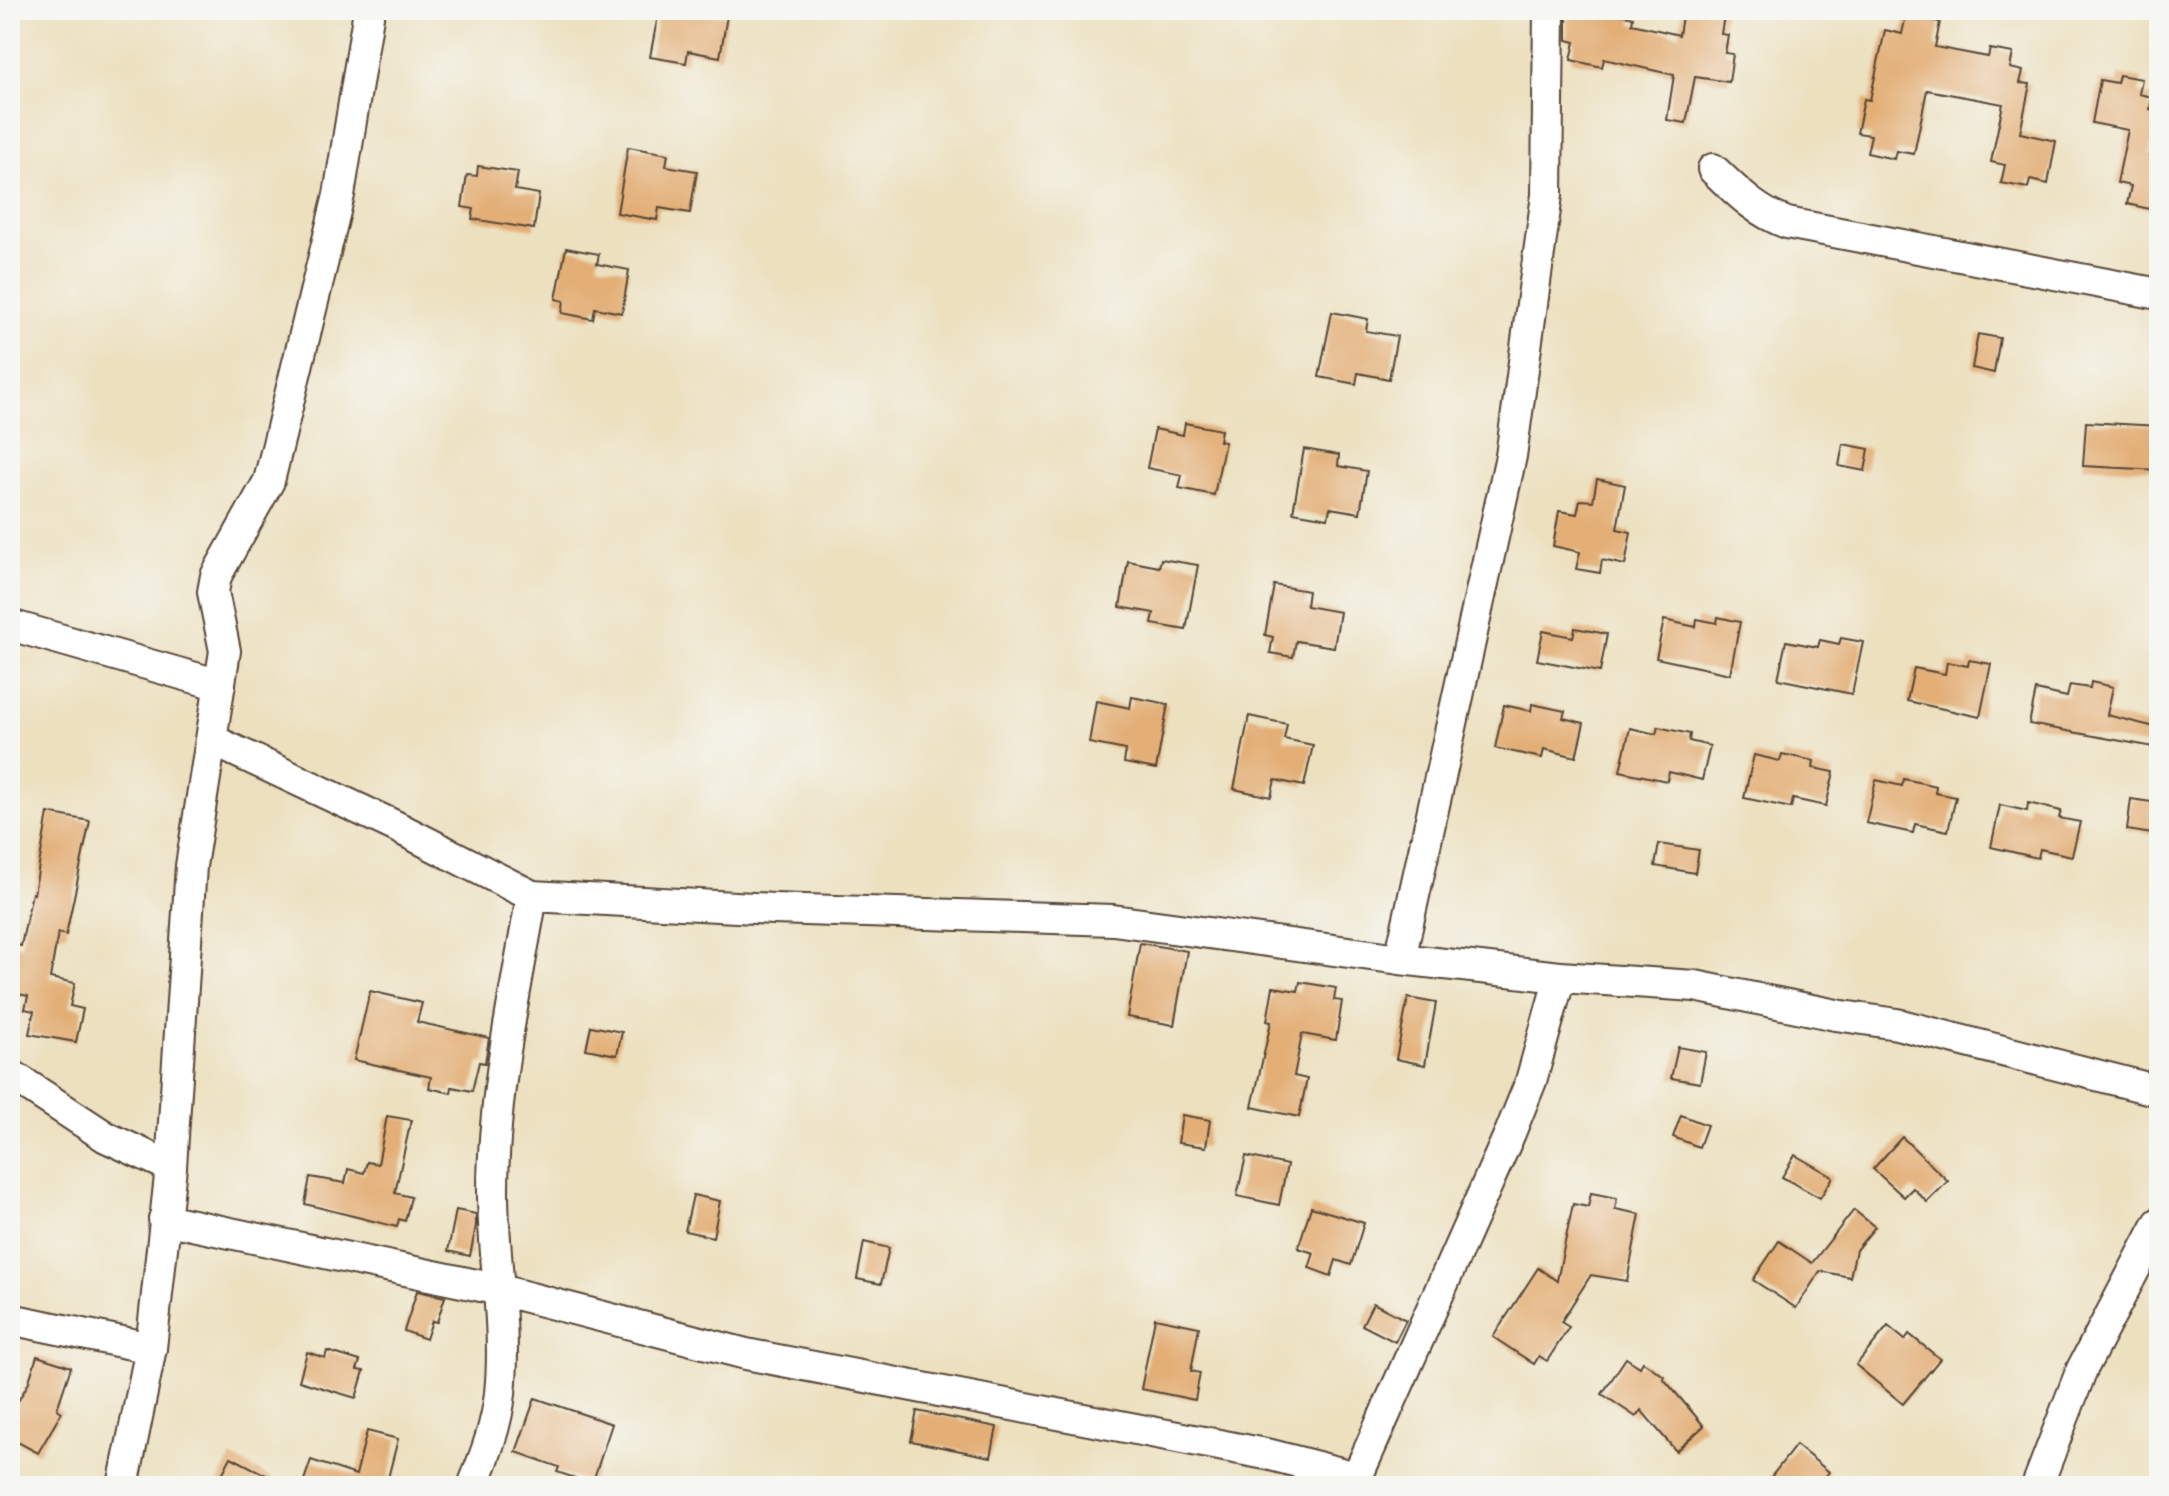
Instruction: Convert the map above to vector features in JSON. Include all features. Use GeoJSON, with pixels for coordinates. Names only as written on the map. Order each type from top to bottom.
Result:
{"type":"FeatureCollection","features":[{"type":"Feature","properties":{"kind":"street"},"geometry":{"type":"LineString","coordinates":[[123,1486],[151,1348],[171,1167],[191,866],[225,651],[213,592],[216,576],[269,481],[339,195],[369,10]]}},
{"type":"Feature","properties":{"kind":"street"},"geometry":{"type":"LineString","coordinates":[[1400,959],[1511,456],[1547,195],[1549,10]]}},
{"type":"Feature","properties":{"kind":"street"},"geometry":{"type":"LineString","coordinates":[[1713,169],[1766,216],[1787,223],[2159,294]]}},
{"type":"Feature","properties":{"kind":"street"},"geometry":{"type":"LineString","coordinates":[[10,625],[220,685]]}},
{"type":"Feature","properties":{"kind":"street"},"geometry":{"type":"LineString","coordinates":[[212,740],[393,825],[532,896],[774,909],[1113,920],[1400,959],[1560,977],[1695,986],[1836,1015],[1897,1024],[2159,1091]]}},
{"type":"Feature","properties":{"kind":"street"},"geometry":{"type":"LineString","coordinates":[[473,1486],[497,1414],[501,1391],[500,1290],[493,1192],[501,1080],[532,896]]}},
{"type":"Feature","properties":{"kind":"street"},"geometry":{"type":"LineString","coordinates":[[164,1219],[500,1290],[746,1354],[1271,1455],[1355,1481],[1510,1133],[1531,1081],[1560,977]]}},
{"type":"Feature","properties":{"kind":"street"},"geometry":{"type":"LineString","coordinates":[[10,1074],[106,1137],[171,1167]]}},
{"type":"Feature","properties":{"kind":"street"},"geometry":{"type":"LineString","coordinates":[[2037,1486],[2082,1369],[2159,1223]]}},
{"type":"Feature","properties":{"kind":"street"},"geometry":{"type":"LineString","coordinates":[[10,1319],[151,1348]]}},
{"type":"Feature","properties":{"kind":"building"},"geometry":{"type":"Polygon","coordinates":[[[659,10],[694,10],[727,16],[720,57],[688,51],[686,63],[650,57],[659,10]]]}},
{"type":"Feature","properties":{"kind":"building"},"geometry":{"type":"Polygon","coordinates":[[[1567,10],[1602,10],[1633,17],[1632,24],[1679,35],[1683,10],[1725,10],[1721,34],[1728,35],[1725,53],[1733,54],[1729,82],[1695,77],[1686,123],[1667,120],[1674,75],[1604,59],[1602,67],[1571,60],[1575,42],[1567,40],[1567,10]]]}},
{"type":"Feature","properties":{"kind":"building"},"geometry":{"type":"Polygon","coordinates":[[[1906,15],[1940,22],[1935,47],[1988,57],[1990,49],[2013,53],[2010,68],[2023,71],[2020,83],[2030,84],[2020,133],[2056,141],[2048,184],[2030,180],[2028,188],[2001,183],[2005,165],[1991,162],[2003,104],[1927,90],[1914,154],[1896,151],[1894,159],[1867,153],[1871,135],[1857,133],[1864,99],[1870,100],[1885,30],[1902,34],[1906,15]]]}},
{"type":"Feature","properties":{"kind":"building"},"geometry":{"type":"Polygon","coordinates":[[[2119,75],[2142,79],[2139,94],[2152,97],[2150,109],[2159,110],[2150,155],[2159,157],[2159,202],[2156,201],[2154,210],[2127,204],[2131,186],[2117,183],[2128,130],[2092,123],[2100,80],[2117,83],[2119,75]]]}},
{"type":"Feature","properties":{"kind":"building"},"geometry":{"type":"Polygon","coordinates":[[[628,147],[668,154],[666,166],[697,171],[690,213],[659,208],[657,220],[617,213],[628,147]]]}},
{"type":"Feature","properties":{"kind":"building"},"geometry":{"type":"Polygon","coordinates":[[[478,166],[518,172],[515,190],[539,194],[534,229],[472,219],[474,209],[462,207],[467,175],[477,176],[478,166]]]}},
{"type":"Feature","properties":{"kind":"building"},"geometry":{"type":"Polygon","coordinates":[[[566,248],[599,254],[597,264],[629,270],[622,313],[595,308],[593,319],[562,313],[564,301],[556,299],[566,248]]]}},
{"type":"Feature","properties":{"kind":"building"},"geometry":{"type":"Polygon","coordinates":[[[1332,312],[1368,319],[1366,331],[1397,336],[1389,379],[1358,373],[1356,384],[1319,377],[1332,312]]]}},
{"type":"Feature","properties":{"kind":"building"},"geometry":{"type":"Polygon","coordinates":[[[1978,334],[2000,338],[1994,373],[1972,368],[1978,334]]]}},
{"type":"Feature","properties":{"kind":"building"},"geometry":{"type":"Polygon","coordinates":[[[2086,422],[2159,426],[2159,470],[2083,466],[2086,422]]]}},
{"type":"Feature","properties":{"kind":"building"},"geometry":{"type":"Polygon","coordinates":[[[1185,423],[1221,430],[1219,441],[1225,442],[1214,495],[1179,488],[1182,475],[1147,468],[1155,429],[1183,435],[1185,423]]]}},
{"type":"Feature","properties":{"kind":"building"},"geometry":{"type":"Polygon","coordinates":[[[1843,444],[1869,449],[1865,471],[1839,466],[1843,444]]]}},
{"type":"Feature","properties":{"kind":"building"},"geometry":{"type":"Polygon","coordinates":[[[1304,449],[1339,455],[1338,466],[1367,471],[1360,513],[1330,508],[1328,518],[1293,512],[1304,449]]]}},
{"type":"Feature","properties":{"kind":"building"},"geometry":{"type":"Polygon","coordinates":[[[1597,479],[1625,485],[1617,529],[1631,532],[1625,565],[1602,560],[1600,573],[1576,569],[1580,552],[1553,546],[1559,511],[1577,514],[1580,500],[1593,501],[1597,479]]]}},
{"type":"Feature","properties":{"kind":"building"},"geometry":{"type":"Polygon","coordinates":[[[1161,559],[1198,565],[1186,630],[1152,624],[1154,613],[1120,607],[1128,561],[1159,567],[1161,559]]]}},
{"type":"Feature","properties":{"kind":"building"},"geometry":{"type":"Polygon","coordinates":[[[1274,585],[1308,591],[1306,606],[1340,612],[1334,647],[1296,641],[1293,657],[1270,653],[1273,637],[1265,635],[1274,585]]]}},
{"type":"Feature","properties":{"kind":"building"},"geometry":{"type":"Polygon","coordinates":[[[1718,617],[1740,622],[1730,674],[1656,658],[1664,620],[1696,627],[1697,619],[1717,623],[1718,617]]]}},
{"type":"Feature","properties":{"kind":"building"},"geometry":{"type":"Polygon","coordinates":[[[1575,628],[1607,634],[1600,672],[1537,660],[1543,631],[1573,637],[1575,628]]]}},
{"type":"Feature","properties":{"kind":"building"},"geometry":{"type":"Polygon","coordinates":[[[1841,638],[1863,642],[1852,694],[1778,679],[1786,641],[1818,647],[1820,640],[1839,644],[1841,638]]]}},
{"type":"Feature","properties":{"kind":"building"},"geometry":{"type":"Polygon","coordinates":[[[1969,660],[1991,664],[1980,717],[1907,701],[1914,668],[1945,674],[1947,662],[1968,666],[1969,660]]]}},
{"type":"Feature","properties":{"kind":"building"},"geometry":{"type":"Polygon","coordinates":[[[2091,682],[2113,687],[2107,715],[2159,728],[2159,748],[2029,724],[2036,690],[2067,697],[2070,685],[2090,688],[2091,682]]]}},
{"type":"Feature","properties":{"kind":"building"},"geometry":{"type":"Polygon","coordinates":[[[1132,697],[1168,704],[1156,769],[1124,763],[1126,750],[1089,743],[1096,701],[1130,708],[1132,697]]]}},
{"type":"Feature","properties":{"kind":"building"},"geometry":{"type":"Polygon","coordinates":[[[1532,704],[1565,711],[1563,718],[1584,723],[1576,757],[1544,749],[1542,758],[1495,748],[1504,705],[1531,711],[1532,704]]]}},
{"type":"Feature","properties":{"kind":"building"},"geometry":{"type":"Polygon","coordinates":[[[1249,716],[1287,724],[1284,739],[1313,745],[1304,786],[1275,780],[1271,797],[1234,789],[1249,716]]]}},
{"type":"Feature","properties":{"kind":"building"},"geometry":{"type":"Polygon","coordinates":[[[1658,727],[1690,734],[1689,741],[1710,746],[1702,780],[1669,772],[1667,781],[1620,771],[1630,728],[1656,734],[1658,727]]]}},
{"type":"Feature","properties":{"kind":"building"},"geometry":{"type":"Polygon","coordinates":[[[1782,754],[1814,761],[1813,768],[1834,772],[1826,806],[1793,799],[1791,808],[1744,798],[1754,755],[1780,761],[1782,754]]]}},
{"type":"Feature","properties":{"kind":"building"},"geometry":{"type":"Polygon","coordinates":[[[1904,779],[1936,786],[1935,793],[1956,797],[1948,831],[1915,824],[1913,833],[1866,823],[1876,780],[1902,786],[1904,779]]]}},
{"type":"Feature","properties":{"kind":"building"},"geometry":{"type":"Polygon","coordinates":[[[2131,799],[2159,803],[2159,835],[2127,830],[2131,799]]]}},
{"type":"Feature","properties":{"kind":"building"},"geometry":{"type":"Polygon","coordinates":[[[2028,803],[2061,811],[2059,818],[2080,822],[2072,856],[2040,849],[2038,858],[1991,847],[2000,805],[2027,811],[2028,803]]]}},
{"type":"Feature","properties":{"kind":"building"},"geometry":{"type":"Polygon","coordinates":[[[48,813],[90,821],[66,935],[58,933],[50,978],[75,983],[70,1006],[83,1009],[76,1042],[29,1034],[34,1011],[25,1009],[28,996],[10,992],[10,943],[21,946],[48,813]]]}},
{"type":"Feature","properties":{"kind":"building"},"geometry":{"type":"Polygon","coordinates":[[[1659,844],[1699,850],[1695,873],[1655,866],[1659,844]]]}},
{"type":"Feature","properties":{"kind":"building"},"geometry":{"type":"Polygon","coordinates":[[[1140,943],[1187,951],[1174,1025],[1127,1017],[1140,943]]]}},
{"type":"Feature","properties":{"kind":"building"},"geometry":{"type":"Polygon","coordinates":[[[1300,982],[1336,988],[1334,1000],[1342,1001],[1336,1040],[1302,1034],[1294,1076],[1307,1079],[1299,1117],[1252,1107],[1271,1022],[1267,1021],[1273,987],[1298,991],[1300,982]]]}},
{"type":"Feature","properties":{"kind":"building"},"geometry":{"type":"Polygon","coordinates":[[[370,991],[422,1003],[417,1022],[489,1038],[485,1063],[479,1062],[472,1091],[452,1087],[451,1093],[429,1088],[431,1077],[354,1060],[370,991]]]}},
{"type":"Feature","properties":{"kind":"building"},"geometry":{"type":"Polygon","coordinates":[[[1408,998],[1436,1003],[1425,1065],[1396,1059],[1408,998]]]}},
{"type":"Feature","properties":{"kind":"building"},"geometry":{"type":"Polygon","coordinates":[[[591,1026],[622,1032],[617,1055],[586,1049],[591,1026]]]}},
{"type":"Feature","properties":{"kind":"building"},"geometry":{"type":"Polygon","coordinates":[[[1678,1047],[1706,1052],[1700,1083],[1671,1078],[1678,1047]]]}},
{"type":"Feature","properties":{"kind":"building"},"geometry":{"type":"Polygon","coordinates":[[[1182,1115],[1210,1120],[1206,1147],[1178,1143],[1182,1115]]]}},
{"type":"Feature","properties":{"kind":"building"},"geometry":{"type":"Polygon","coordinates":[[[1681,1115],[1707,1125],[1699,1147],[1673,1137],[1681,1115]]]}},
{"type":"Feature","properties":{"kind":"building"},"geometry":{"type":"Polygon","coordinates":[[[387,1116],[411,1120],[395,1193],[411,1197],[405,1221],[399,1219],[397,1227],[305,1204],[310,1177],[345,1183],[348,1169],[364,1173],[367,1162],[378,1164],[387,1116]]]}},
{"type":"Feature","properties":{"kind":"building"},"geometry":{"type":"Polygon","coordinates":[[[1902,1137],[1948,1181],[1927,1202],[1913,1188],[1904,1197],[1873,1169],[1902,1137]]]}},
{"type":"Feature","properties":{"kind":"building"},"geometry":{"type":"Polygon","coordinates":[[[1795,1155],[1833,1177],[1820,1198],[1782,1177],[1795,1155]]]}},
{"type":"Feature","properties":{"kind":"building"},"geometry":{"type":"Polygon","coordinates":[[[1246,1156],[1287,1165],[1279,1205],[1237,1196],[1246,1156]]]}},
{"type":"Feature","properties":{"kind":"building"},"geometry":{"type":"Polygon","coordinates":[[[1591,1193],[1617,1198],[1615,1209],[1640,1214],[1627,1281],[1591,1275],[1561,1322],[1569,1327],[1547,1361],[1539,1356],[1534,1364],[1493,1337],[1538,1268],[1557,1281],[1573,1204],[1588,1207],[1591,1193]]]}},
{"type":"Feature","properties":{"kind":"building"},"geometry":{"type":"Polygon","coordinates":[[[693,1195],[720,1201],[713,1237],[685,1231],[693,1195]]]}},
{"type":"Feature","properties":{"kind":"building"},"geometry":{"type":"Polygon","coordinates":[[[1311,1207],[1364,1223],[1351,1265],[1336,1260],[1331,1276],[1309,1268],[1314,1253],[1298,1248],[1311,1207]]]}},
{"type":"Feature","properties":{"kind":"building"},"geometry":{"type":"Polygon","coordinates":[[[456,1210],[476,1214],[470,1256],[448,1251],[456,1210]]]}},
{"type":"Feature","properties":{"kind":"building"},"geometry":{"type":"Polygon","coordinates":[[[1854,1210],[1875,1227],[1856,1250],[1850,1277],[1820,1271],[1796,1308],[1753,1280],[1779,1241],[1812,1263],[1854,1210]]]}},
{"type":"Feature","properties":{"kind":"building"},"geometry":{"type":"Polygon","coordinates":[[[864,1242],[889,1248],[881,1284],[857,1279],[864,1242]]]}},
{"type":"Feature","properties":{"kind":"building"},"geometry":{"type":"Polygon","coordinates":[[[417,1291],[445,1297],[437,1322],[432,1321],[426,1339],[404,1331],[417,1291]]]}},
{"type":"Feature","properties":{"kind":"building"},"geometry":{"type":"Polygon","coordinates":[[[1373,1303],[1406,1320],[1395,1342],[1362,1325],[1373,1303]]]}},
{"type":"Feature","properties":{"kind":"building"},"geometry":{"type":"Polygon","coordinates":[[[1155,1318],[1199,1327],[1191,1371],[1200,1373],[1195,1400],[1141,1389],[1155,1318]]]}},
{"type":"Feature","properties":{"kind":"building"},"geometry":{"type":"Polygon","coordinates":[[[1888,1326],[1905,1340],[1909,1334],[1940,1359],[1903,1404],[1856,1365],[1888,1326]]]}},
{"type":"Feature","properties":{"kind":"building"},"geometry":{"type":"Polygon","coordinates":[[[327,1351],[360,1361],[357,1370],[364,1371],[356,1398],[299,1381],[307,1352],[325,1358],[327,1351]]]}},
{"type":"Feature","properties":{"kind":"building"},"geometry":{"type":"Polygon","coordinates":[[[37,1356],[71,1367],[57,1409],[62,1412],[38,1453],[10,1438],[10,1415],[28,1384],[37,1356]]]}},
{"type":"Feature","properties":{"kind":"building"},"geometry":{"type":"Polygon","coordinates":[[[1626,1358],[1640,1367],[1643,1362],[1664,1376],[1704,1426],[1676,1451],[1641,1410],[1636,1417],[1602,1394],[1626,1358]]]}},
{"type":"Feature","properties":{"kind":"building"},"geometry":{"type":"Polygon","coordinates":[[[535,1398],[612,1424],[592,1484],[557,1472],[559,1467],[516,1452],[535,1398]]]}},
{"type":"Feature","properties":{"kind":"building"},"geometry":{"type":"Polygon","coordinates":[[[917,1411],[997,1427],[991,1457],[911,1441],[917,1411]]]}},
{"type":"Feature","properties":{"kind":"building"},"geometry":{"type":"Polygon","coordinates":[[[367,1431],[398,1439],[386,1486],[302,1486],[311,1460],[356,1475],[367,1431]]]}},
{"type":"Feature","properties":{"kind":"building"},"geometry":{"type":"Polygon","coordinates":[[[1796,1445],[1829,1472],[1818,1486],[1764,1486],[1796,1445]]]}},
{"type":"Feature","properties":{"kind":"building"},"geometry":{"type":"Polygon","coordinates":[[[231,1457],[287,1486],[216,1486],[231,1457]]]}}]}
